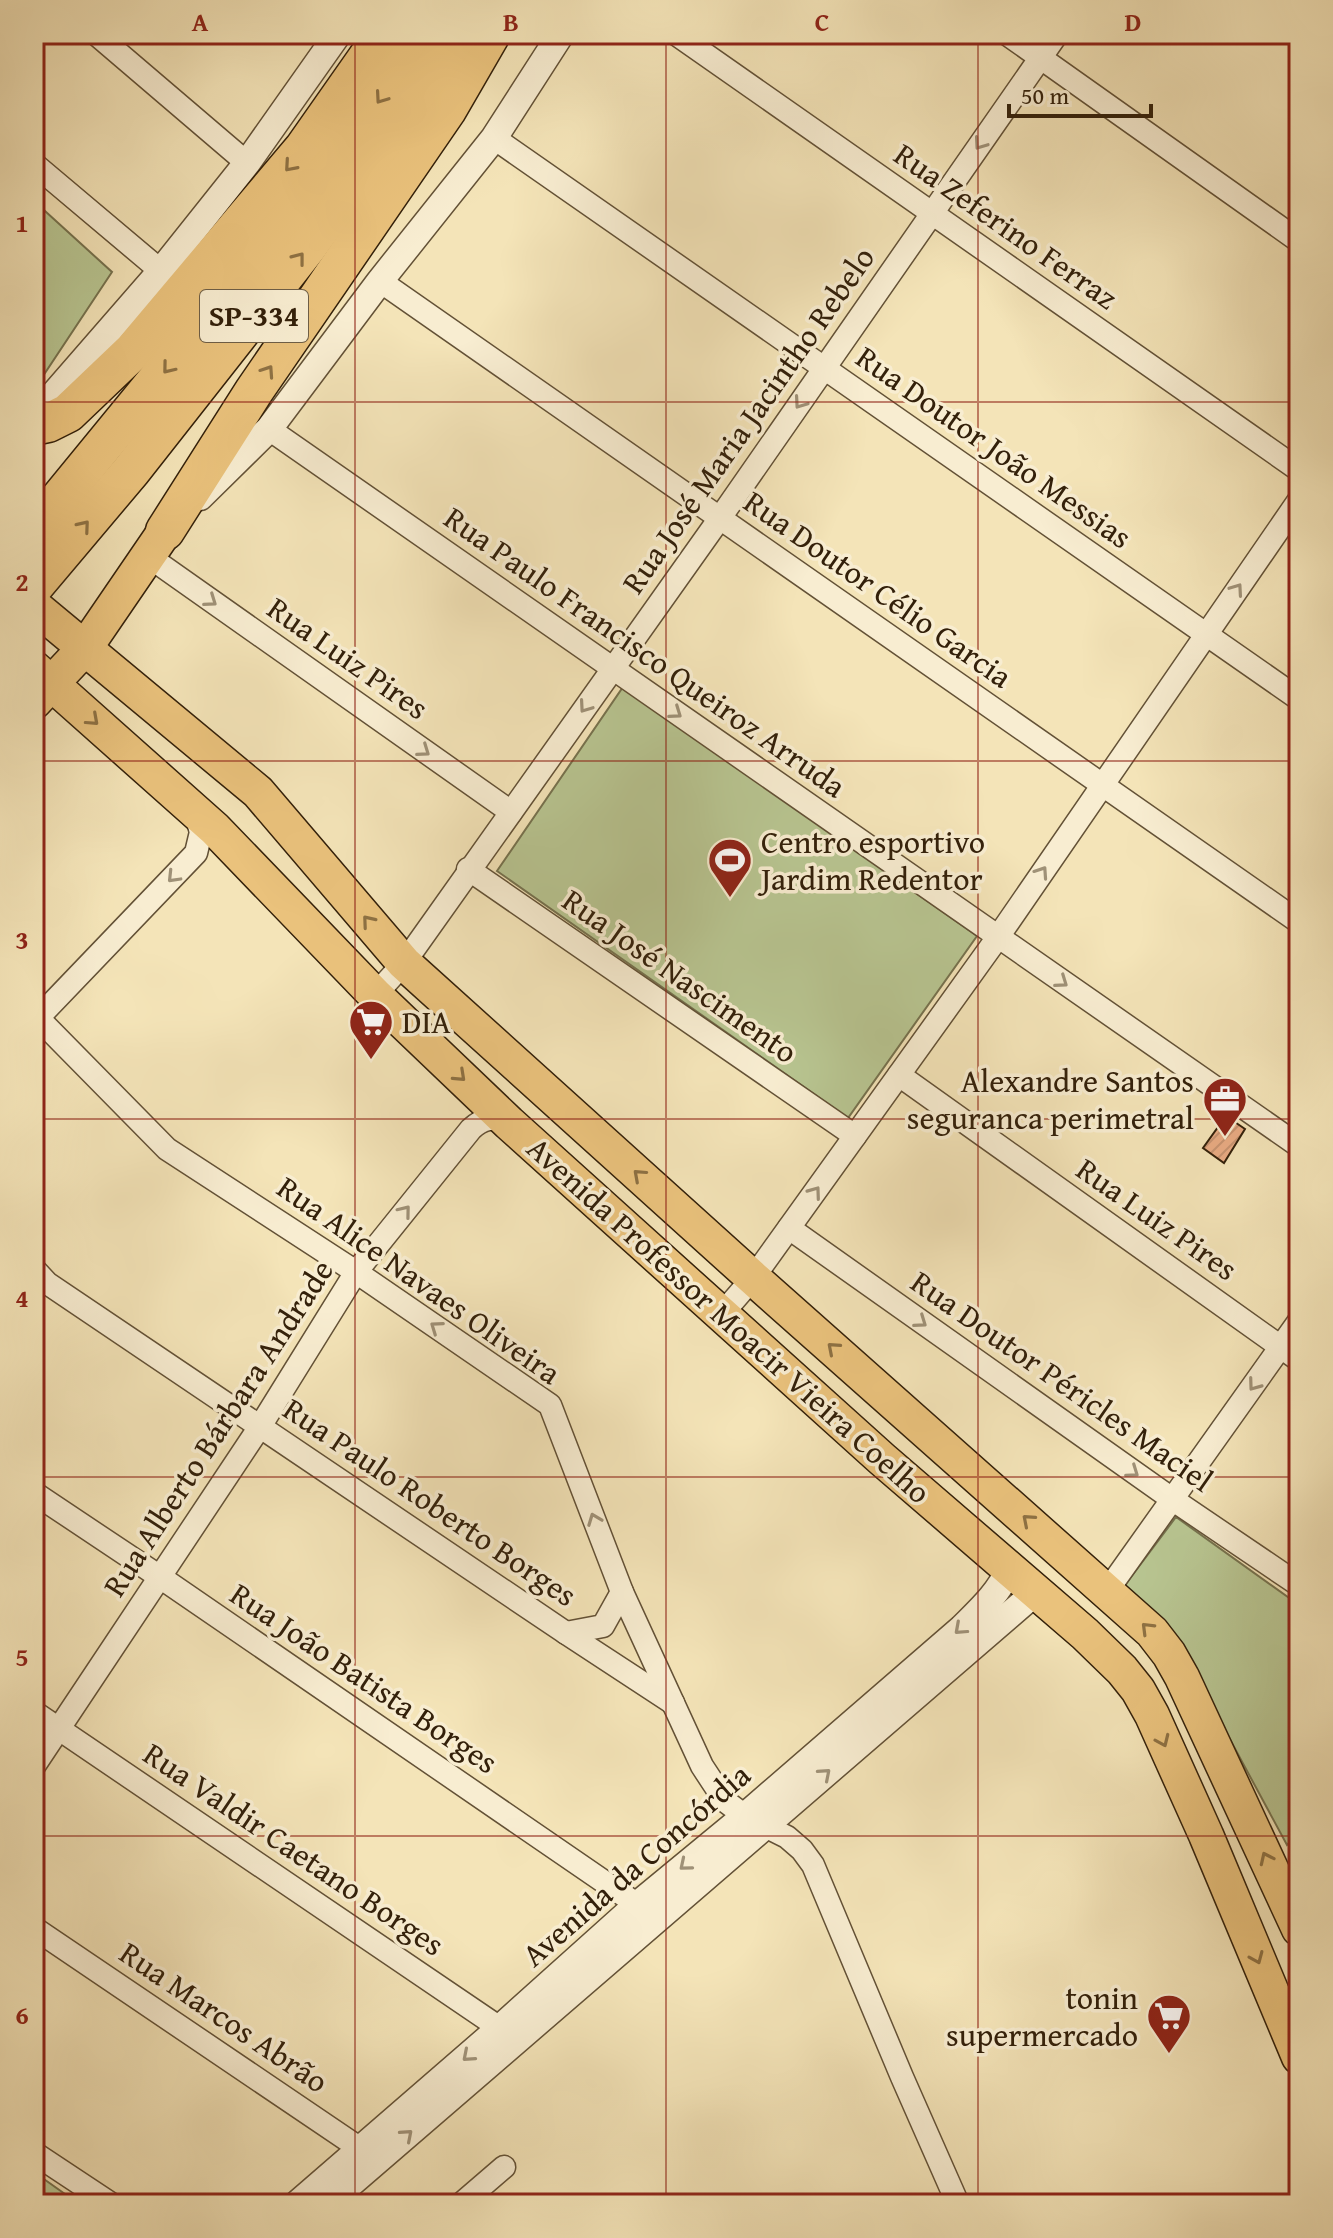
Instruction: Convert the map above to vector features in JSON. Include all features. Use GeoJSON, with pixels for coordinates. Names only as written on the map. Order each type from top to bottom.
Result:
{"type":"FeatureCollection","features":[{"type":"Feature","properties":{"kind":"highway"},"geometry":{"type":"LineString","coordinates":[[34,418],[48,423],[68,413],[133,351],[304,148],[384,34]]}},
{"type":"Feature","properties":{"kind":"highway","name":"SP-334"},"geometry":{"type":"LineString","coordinates":[[34,530],[342,154],[425,34]]}},
{"type":"Feature","properties":{"kind":"highway","name":"SP-334"},"geometry":{"type":"LineString","coordinates":[[34,586],[131,471],[308,246],[459,34]]}},
{"type":"Feature","properties":{"kind":"highway"},"geometry":{"type":"LineString","coordinates":[[156,544],[254,391],[447,110],[491,34]]}},
{"type":"Feature","properties":{"kind":"main road"},"geometry":{"type":"LineString","coordinates":[[40,685],[85,648],[156,544]]}},
{"type":"Feature","properties":{"kind":"main road","name":"Avenida Professor Moacir Vieira Coelho"},"geometry":{"type":"LineString","coordinates":[[42,613],[258,792],[404,963],[1152,1632],[1169,1654],[1299,1929]]}},
{"type":"Feature","properties":{"kind":"main road","name":"Avenida Professor Moacir Vieira Coelho"},"geometry":{"type":"LineString","coordinates":[[40,685],[215,829],[375,995],[509,1123],[1122,1670],[1152,1715],[1299,2057]]}},
{"type":"Feature","properties":{"kind":"main road"},"geometry":{"type":"LineString","coordinates":[[1036,1592],[1052,1575],[1059,1548]]}},
{"type":"Feature","properties":{"kind":"main road"},"geometry":{"type":"LineString","coordinates":[[1085,1634],[1087,1621],[1098,1600],[1107,1591]]}},
{"type":"Feature","properties":{"kind":"street"},"geometry":{"type":"LineString","coordinates":[[96,34],[247,163]]}},
{"type":"Feature","properties":{"kind":"street"},"geometry":{"type":"LineString","coordinates":[[34,418],[161,271],[247,163],[338,34]]}},
{"type":"Feature","properties":{"kind":"street"},"geometry":{"type":"LineString","coordinates":[[156,544],[269,429],[380,281],[494,138],[561,34]]}},
{"type":"Feature","properties":{"kind":"street","name":"Rua Zeferino Ferraz"},"geometry":{"type":"LineString","coordinates":[[676,34],[1299,470]]}},
{"type":"Feature","properties":{"kind":"street"},"geometry":{"type":"LineString","coordinates":[[1007,34],[1299,241]]}},
{"type":"Feature","properties":{"kind":"street","name":"Rua José Maria Jacintho Rebelo"},"geometry":{"type":"LineString","coordinates":[[375,995],[404,963],[720,518],[1057,34]]}},
{"type":"Feature","properties":{"kind":"street","name":"Rua Doutor João Messias"},"geometry":{"type":"LineString","coordinates":[[494,138],[1299,699]]}},
{"type":"Feature","properties":{"kind":"street"},"geometry":{"type":"LineString","coordinates":[[34,164],[161,271]]}},
{"type":"Feature","properties":{"kind":"street","name":"Rua Doutor Célio Garcia"},"geometry":{"type":"LineString","coordinates":[[380,281],[1299,922]]}},
{"type":"Feature","properties":{"kind":"street","name":"Rua Paulo Francisco Queiroz Arruda"},"geometry":{"type":"LineString","coordinates":[[269,429],[1299,1146]]}},
{"type":"Feature","properties":{"kind":"street"},"geometry":{"type":"LineString","coordinates":[[721,1315],[753,1278],[998,937],[1299,500]]}},
{"type":"Feature","properties":{"kind":"street","name":"Rua Luiz Pires"},"geometry":{"type":"LineString","coordinates":[[156,544],[511,812]]}},
{"type":"Feature","properties":{"kind":"street"},"geometry":{"type":"LineString","coordinates":[[36,1020],[196,853],[201,832],[195,811]]}},
{"type":"Feature","properties":{"kind":"street","name":"Rua José Nascimento"},"geometry":{"type":"LineString","coordinates":[[468,869],[855,1136]]}},
{"type":"Feature","properties":{"kind":"street","name":"Rua Alice Navaes Oliveira"},"geometry":{"type":"LineString","coordinates":[[36,1020],[167,1149],[356,1272],[550,1405],[622,1592],[702,1766],[725,1801],[787,1837],[813,1865],[958,2204]]}},
{"type":"Feature","properties":{"kind":"street","name":"Rua Luiz Pires"},"geometry":{"type":"LineString","coordinates":[[899,1075],[1290,1353]]}},
{"type":"Feature","properties":{"kind":"street","name":"Rua Alberto Bárbara Andrade"},"geometry":{"type":"LineString","coordinates":[[34,1766],[261,1425],[356,1272],[479,1121],[489,1118],[509,1123]]}},
{"type":"Feature","properties":{"kind":"street","name":"Rua Doutor Péricles Maciel"},"geometry":{"type":"LineString","coordinates":[[789,1228],[1299,1585]]}},
{"type":"Feature","properties":{"kind":"street","name":"Rua Paulo Roberto Borges"},"geometry":{"type":"LineString","coordinates":[[34,1269],[47,1283],[673,1703]]}},
{"type":"Feature","properties":{"kind":"street"},"geometry":{"type":"LineString","coordinates":[[1107,1591],[1172,1499],[1290,1353],[1299,1321]]}},
{"type":"Feature","properties":{"kind":"street","name":"Rua João Batista Borges"},"geometry":{"type":"LineString","coordinates":[[34,1493],[647,1911]]}},
{"type":"Feature","properties":{"kind":"street","name":"Avenida da Concórdia"},"geometry":{"type":"LineString","coordinates":[[755,1820],[962,1628],[995,1594],[1009,1569]]}},
{"type":"Feature","properties":{"kind":"street"},"geometry":{"type":"LineString","coordinates":[[566,1633],[603,1626],[622,1592]]}},
{"type":"Feature","properties":{"kind":"street","name":"Avenida da Concórdia"},"geometry":{"type":"LineString","coordinates":[[297,2204],[370,2155],[647,1911],[1036,1592]]}},
{"type":"Feature","properties":{"kind":"street","name":"Rua Valdir Caetano Borges"},"geometry":{"type":"LineString","coordinates":[[34,1712],[509,2034]]}},
{"type":"Feature","properties":{"kind":"street","name":"Rua Marcos Abrão"},"geometry":{"type":"LineString","coordinates":[[34,1928],[370,2155]]}},
{"type":"Feature","properties":{"kind":"street"},"geometry":{"type":"LineString","coordinates":[[34,2153],[111,2204]]}},
{"type":"Feature","properties":{"kind":"street","name":"Avenida da Concórdia"},"geometry":{"type":"LineString","coordinates":[[327,2204],[370,2155]]}},
{"type":"Feature","properties":{"kind":"street"},"geometry":{"type":"LineString","coordinates":[[461,2204],[504,2167]]}},
{"type":"Feature","properties":{"kind":"green space"},"geometry":{"type":"Polygon","coordinates":[[[34,201],[112,272],[43,376],[34,369],[34,201]]]}},
{"type":"Feature","properties":{"kind":"green space","name":"Centro esportivo Jardim Redentor"},"geometry":{"type":"Polygon","coordinates":[[[623,687],[977,936],[848,1118],[497,871],[623,687]]]}},
{"type":"Feature","properties":{"kind":"green space"},"geometry":{"type":"Polygon","coordinates":[[[1176,1517],[1299,1605],[1299,1830],[1287,1845],[1178,1643],[1122,1589],[1176,1517]]]}},
{"type":"Feature","properties":{"kind":"green space"},"geometry":{"type":"Polygon","coordinates":[[[34,2172],[79,2204],[34,2204],[34,2172]]]}},
{"type":"Feature","properties":{"kind":"building","name":"Alexandre Santos seguranca perimetral"},"geometry":{"type":"Polygon","coordinates":[[[1226,1116],[1245,1129],[1224,1163],[1203,1148],[1226,1116]]]}},
{"type":"Feature","properties":{"kind":"place","name":"Centro esportivo Jardim Redentor"},"geometry":{"type":"Point","coordinates":[730,899]}},
{"type":"Feature","properties":{"kind":"place","name":"DIA"},"geometry":{"type":"Point","coordinates":[371,1061]}},
{"type":"Feature","properties":{"kind":"place","name":"Alexandre Santos seguranca perimetral"},"geometry":{"type":"Point","coordinates":[1225,1138]}},
{"type":"Feature","properties":{"kind":"place","name":"tonin supermercado"},"geometry":{"type":"Point","coordinates":[1169,2055]}}]}
